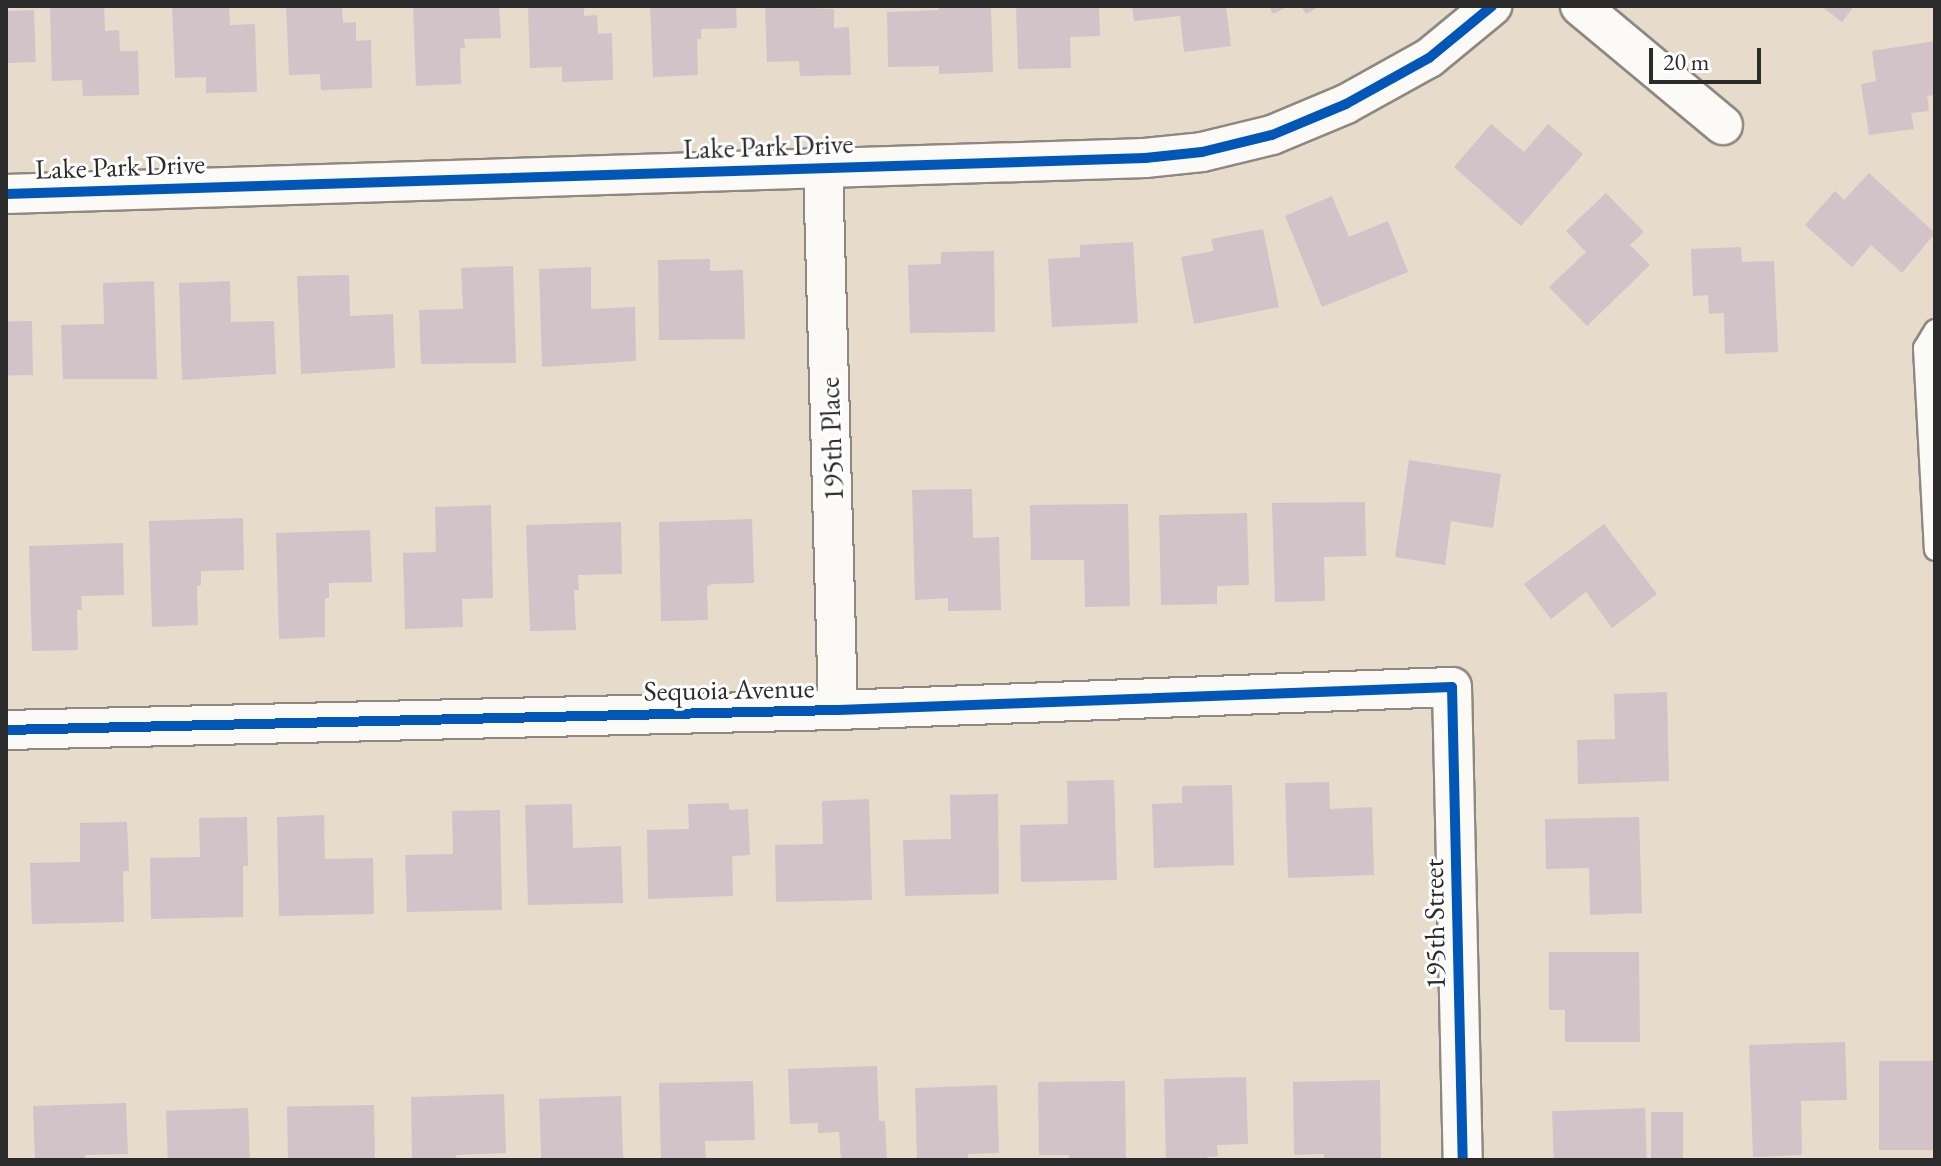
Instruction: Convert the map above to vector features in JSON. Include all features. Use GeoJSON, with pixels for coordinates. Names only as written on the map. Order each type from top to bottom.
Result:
{"type":"FeatureCollection","features":[{"type":"Feature","properties":{"kind":"street","name":"Lake Park Drive"},"geometry":{"type":"LineString","coordinates":[[6,194],[1145,158],[1202,152],[1272,135],[1346,104],[1429,58],[1492,6]]}},
{"type":"Feature","properties":{"kind":"street"},"geometry":{"type":"LineString","coordinates":[[1580,6],[1723,125]]}},
{"type":"Feature","properties":{"kind":"street","name":"195th Place"},"geometry":{"type":"LineString","coordinates":[[823,168],[838,710]]}},
{"type":"Feature","properties":{"kind":"street","name":"Sequoia Avenue"},"geometry":{"type":"LineString","coordinates":[[6,730],[838,710],[1452,687]]}},
{"type":"Feature","properties":{"kind":"street","name":"195th Street"},"geometry":{"type":"LineString","coordinates":[[1452,687],[1463,1160]]}},
{"type":"Feature","properties":{"kind":"lane"},"geometry":{"type":"LineString","coordinates":[[1935,330],[1924,348],[1932,439],[1935,550]]}},
{"type":"Feature","properties":{"kind":"building"},"geometry":{"type":"Polygon","coordinates":[[[50,6],[104,6],[105,31],[119,30],[120,51],[138,51],[139,95],[83,96],[82,80],[52,81],[50,6]]]}},
{"type":"Feature","properties":{"kind":"building"},"geometry":{"type":"Polygon","coordinates":[[[172,6],[229,6],[230,25],[255,24],[257,92],[206,93],[206,77],[175,78],[172,6]]]}},
{"type":"Feature","properties":{"kind":"building"},"geometry":{"type":"Polygon","coordinates":[[[286,6],[342,6],[343,23],[356,22],[356,41],[371,40],[372,88],[321,90],[320,74],[289,75],[286,6]]]}},
{"type":"Feature","properties":{"kind":"building"},"geometry":{"type":"Polygon","coordinates":[[[413,6],[499,6],[501,38],[464,39],[465,48],[460,48],[461,84],[416,86],[413,6]]]}},
{"type":"Feature","properties":{"kind":"building"},"geometry":{"type":"Polygon","coordinates":[[[528,6],[584,6],[584,16],[597,15],[598,34],[612,33],[613,80],[562,82],[562,67],[530,68],[528,6]]]}},
{"type":"Feature","properties":{"kind":"building"},"geometry":{"type":"Polygon","coordinates":[[[650,6],[736,6],[737,28],[701,29],[701,39],[697,39],[698,75],[653,77],[650,6]]]}},
{"type":"Feature","properties":{"kind":"building"},"geometry":{"type":"Polygon","coordinates":[[[765,6],[834,9],[834,28],[849,27],[851,75],[800,76],[799,61],[767,62],[765,6]]]}},
{"type":"Feature","properties":{"kind":"building"},"geometry":{"type":"Polygon","coordinates":[[[939,6],[991,6],[993,72],[939,74],[939,66],[888,67],[887,12],[939,10],[939,6]]]}},
{"type":"Feature","properties":{"kind":"building"},"geometry":{"type":"Polygon","coordinates":[[[1016,6],[1099,6],[1100,36],[1070,37],[1071,68],[1018,69],[1016,6]]]}},
{"type":"Feature","properties":{"kind":"building"},"geometry":{"type":"Polygon","coordinates":[[[1132,6],[1226,6],[1231,46],[1184,52],[1180,16],[1134,21],[1132,6]]]}},
{"type":"Feature","properties":{"kind":"building"},"geometry":{"type":"Polygon","coordinates":[[[1269,6],[1289,6],[1273,14],[1269,6]]]}},
{"type":"Feature","properties":{"kind":"building"},"geometry":{"type":"Polygon","coordinates":[[[1301,6],[1320,6],[1306,14],[1301,6]]]}},
{"type":"Feature","properties":{"kind":"building"},"geometry":{"type":"Polygon","coordinates":[[[1821,6],[1854,6],[1842,22],[1821,6]]]}},
{"type":"Feature","properties":{"kind":"building"},"geometry":{"type":"Polygon","coordinates":[[[34,10],[36,62],[8,63],[6,11],[34,10]]]}},
{"type":"Feature","properties":{"kind":"building"},"geometry":{"type":"Polygon","coordinates":[[[1935,41],[1935,95],[1927,96],[1929,111],[1911,113],[1914,129],[1869,135],[1861,84],[1876,81],[1872,51],[1935,41]]]}},
{"type":"Feature","properties":{"kind":"building"},"geometry":{"type":"Polygon","coordinates":[[[1491,124],[1524,152],[1548,124],[1583,154],[1521,226],[1454,167],[1491,124]]]}},
{"type":"Feature","properties":{"kind":"building"},"geometry":{"type":"Polygon","coordinates":[[[1869,173],[1935,233],[1902,273],[1871,245],[1852,267],[1805,225],[1835,191],[1844,200],[1869,173]]]}},
{"type":"Feature","properties":{"kind":"building"},"geometry":{"type":"Polygon","coordinates":[[[1606,193],[1644,232],[1630,245],[1650,265],[1587,326],[1549,287],[1586,252],[1566,231],[1606,193]]]}},
{"type":"Feature","properties":{"kind":"building"},"geometry":{"type":"Polygon","coordinates":[[[1332,196],[1349,237],[1388,221],[1408,272],[1322,307],[1285,216],[1332,196]]]}},
{"type":"Feature","properties":{"kind":"building"},"geometry":{"type":"Polygon","coordinates":[[[1263,229],[1279,307],[1194,324],[1181,257],[1214,251],[1211,239],[1263,229]]]}},
{"type":"Feature","properties":{"kind":"building"},"geometry":{"type":"Polygon","coordinates":[[[1133,242],[1138,323],[1052,327],[1048,259],[1080,257],[1080,245],[1133,242]]]}},
{"type":"Feature","properties":{"kind":"building"},"geometry":{"type":"Polygon","coordinates":[[[1741,247],[1742,262],[1774,261],[1778,352],[1725,354],[1724,313],[1709,314],[1708,295],[1693,296],[1691,249],[1741,247]]]}},
{"type":"Feature","properties":{"kind":"building"},"geometry":{"type":"Polygon","coordinates":[[[994,251],[995,332],[910,333],[908,265],[941,264],[941,252],[994,251]]]}},
{"type":"Feature","properties":{"kind":"building"},"geometry":{"type":"Polygon","coordinates":[[[710,259],[710,271],[743,270],[745,339],[659,340],[658,260],[710,259]]]}},
{"type":"Feature","properties":{"kind":"building"},"geometry":{"type":"Polygon","coordinates":[[[513,266],[516,363],[421,364],[419,310],[463,309],[461,268],[513,266]]]}},
{"type":"Feature","properties":{"kind":"building"},"geometry":{"type":"Polygon","coordinates":[[[591,267],[591,309],[635,307],[636,361],[542,367],[539,269],[591,267]]]}},
{"type":"Feature","properties":{"kind":"building"},"geometry":{"type":"Polygon","coordinates":[[[349,275],[350,316],[393,314],[395,368],[301,374],[297,276],[349,275]]]}},
{"type":"Feature","properties":{"kind":"building"},"geometry":{"type":"Polygon","coordinates":[[[154,281],[157,379],[63,379],[61,325],[104,324],[103,283],[154,281]]]}},
{"type":"Feature","properties":{"kind":"building"},"geometry":{"type":"Polygon","coordinates":[[[230,281],[231,322],[274,321],[276,374],[182,380],[179,283],[230,281]]]}},
{"type":"Feature","properties":{"kind":"building"},"geometry":{"type":"Polygon","coordinates":[[[6,321],[32,321],[33,375],[7,375],[6,321]]]}},
{"type":"Feature","properties":{"kind":"building"},"geometry":{"type":"Polygon","coordinates":[[[1409,460],[1501,474],[1493,528],[1451,521],[1445,565],[1395,557],[1409,460]]]}},
{"type":"Feature","properties":{"kind":"building"},"geometry":{"type":"Polygon","coordinates":[[[972,489],[973,538],[999,537],[1001,610],[948,611],[948,598],[915,600],[912,490],[972,489]]]}},
{"type":"Feature","properties":{"kind":"building"},"geometry":{"type":"Polygon","coordinates":[[[1365,502],[1366,556],[1324,557],[1325,601],[1275,602],[1272,503],[1365,502]]]}},
{"type":"Feature","properties":{"kind":"building"},"geometry":{"type":"Polygon","coordinates":[[[1128,504],[1130,606],[1085,607],[1084,560],[1031,560],[1030,505],[1128,504]]]}},
{"type":"Feature","properties":{"kind":"building"},"geometry":{"type":"Polygon","coordinates":[[[491,505],[493,598],[462,599],[463,627],[405,629],[403,553],[436,552],[435,507],[491,505]]]}},
{"type":"Feature","properties":{"kind":"building"},"geometry":{"type":"Polygon","coordinates":[[[1247,513],[1249,585],[1217,586],[1217,604],[1161,605],[1159,515],[1247,513]]]}},
{"type":"Feature","properties":{"kind":"building"},"geometry":{"type":"Polygon","coordinates":[[[243,518],[244,570],[201,571],[201,585],[197,586],[198,625],[152,627],[149,521],[243,518]]]}},
{"type":"Feature","properties":{"kind":"building"},"geometry":{"type":"Polygon","coordinates":[[[752,519],[754,583],[712,584],[707,587],[708,620],[661,621],[659,522],[752,519]]]}},
{"type":"Feature","properties":{"kind":"building"},"geometry":{"type":"Polygon","coordinates":[[[621,522],[622,574],[578,575],[579,590],[574,590],[576,630],[530,631],[526,525],[621,522]]]}},
{"type":"Feature","properties":{"kind":"building"},"geometry":{"type":"Polygon","coordinates":[[[1604,524],[1657,594],[1612,628],[1586,592],[1551,619],[1524,584],[1604,524]]]}},
{"type":"Feature","properties":{"kind":"building"},"geometry":{"type":"Polygon","coordinates":[[[370,530],[372,582],[329,583],[329,598],[325,598],[325,637],[279,639],[276,533],[370,530]]]}},
{"type":"Feature","properties":{"kind":"building"},"geometry":{"type":"Polygon","coordinates":[[[123,543],[124,595],[81,596],[82,610],[77,610],[78,650],[32,651],[29,546],[123,543]]]}},
{"type":"Feature","properties":{"kind":"building"},"geometry":{"type":"Polygon","coordinates":[[[1667,692],[1669,781],[1578,784],[1577,740],[1615,739],[1614,694],[1667,692]]]}},
{"type":"Feature","properties":{"kind":"building"},"geometry":{"type":"Polygon","coordinates":[[[1114,780],[1117,880],[1021,882],[1020,825],[1068,824],[1067,781],[1114,780]]]}},
{"type":"Feature","properties":{"kind":"building"},"geometry":{"type":"Polygon","coordinates":[[[1329,782],[1330,809],[1372,807],[1374,875],[1288,878],[1285,783],[1329,782]]]}},
{"type":"Feature","properties":{"kind":"building"},"geometry":{"type":"Polygon","coordinates":[[[1232,785],[1234,865],[1154,868],[1152,804],[1182,803],[1182,786],[1232,785]]]}},
{"type":"Feature","properties":{"kind":"building"},"geometry":{"type":"Polygon","coordinates":[[[998,794],[999,894],[905,896],[903,840],[951,839],[950,795],[998,794]]]}},
{"type":"Feature","properties":{"kind":"building"},"geometry":{"type":"Polygon","coordinates":[[[869,799],[872,900],[776,902],[775,845],[823,844],[822,801],[869,799]]]}},
{"type":"Feature","properties":{"kind":"building"},"geometry":{"type":"Polygon","coordinates":[[[729,803],[729,810],[748,809],[750,855],[732,856],[733,896],[648,899],[647,830],[689,829],[688,804],[729,803]]]}},
{"type":"Feature","properties":{"kind":"building"},"geometry":{"type":"Polygon","coordinates":[[[572,804],[573,848],[621,846],[623,903],[528,905],[525,805],[572,804]]]}},
{"type":"Feature","properties":{"kind":"building"},"geometry":{"type":"Polygon","coordinates":[[[500,810],[502,910],[407,912],[405,855],[453,854],[452,811],[500,810]]]}},
{"type":"Feature","properties":{"kind":"building"},"geometry":{"type":"Polygon","coordinates":[[[324,815],[325,859],[373,858],[374,914],[279,916],[277,817],[324,815]]]}},
{"type":"Feature","properties":{"kind":"building"},"geometry":{"type":"Polygon","coordinates":[[[247,817],[248,866],[243,866],[243,917],[151,919],[150,858],[200,857],[199,818],[247,817]]]}},
{"type":"Feature","properties":{"kind":"building"},"geometry":{"type":"Polygon","coordinates":[[[1639,817],[1642,913],[1590,915],[1589,868],[1546,869],[1545,819],[1639,817]]]}},
{"type":"Feature","properties":{"kind":"building"},"geometry":{"type":"Polygon","coordinates":[[[127,822],[129,871],[123,871],[124,922],[32,924],[30,863],[80,862],[80,823],[127,822]]]}},
{"type":"Feature","properties":{"kind":"building"},"geometry":{"type":"Polygon","coordinates":[[[1549,952],[1639,952],[1640,1042],[1565,1042],[1565,1010],[1549,1010],[1549,952]]]}},
{"type":"Feature","properties":{"kind":"building"},"geometry":{"type":"Polygon","coordinates":[[[1845,1042],[1847,1100],[1801,1101],[1802,1155],[1753,1157],[1749,1045],[1845,1042]]]}},
{"type":"Feature","properties":{"kind":"building"},"geometry":{"type":"Polygon","coordinates":[[[1879,1061],[1935,1061],[1935,1150],[1879,1150],[1879,1061]]]}},
{"type":"Feature","properties":{"kind":"building"},"geometry":{"type":"Polygon","coordinates":[[[877,1066],[879,1121],[885,1121],[887,1160],[841,1160],[839,1132],[818,1133],[818,1123],[790,1124],[788,1069],[877,1066]]]}},
{"type":"Feature","properties":{"kind":"building"},"geometry":{"type":"Polygon","coordinates":[[[1246,1077],[1248,1144],[1217,1145],[1218,1156],[1207,1157],[1207,1160],[1166,1160],[1164,1079],[1246,1077]]]}},
{"type":"Feature","properties":{"kind":"building"},"geometry":{"type":"Polygon","coordinates":[[[1380,1080],[1381,1160],[1324,1160],[1324,1154],[1294,1155],[1293,1082],[1380,1080]]]}},
{"type":"Feature","properties":{"kind":"building"},"geometry":{"type":"Polygon","coordinates":[[[753,1081],[755,1140],[705,1141],[706,1160],[661,1160],[659,1083],[753,1081]]]}},
{"type":"Feature","properties":{"kind":"building"},"geometry":{"type":"Polygon","coordinates":[[[1125,1081],[1126,1160],[1069,1160],[1069,1155],[1039,1155],[1038,1082],[1125,1081]]]}},
{"type":"Feature","properties":{"kind":"building"},"geometry":{"type":"Polygon","coordinates":[[[997,1085],[999,1153],[968,1154],[968,1160],[917,1160],[915,1088],[997,1085]]]}},
{"type":"Feature","properties":{"kind":"building"},"geometry":{"type":"Polygon","coordinates":[[[504,1094],[506,1153],[456,1155],[457,1160],[412,1160],[411,1097],[504,1094]]]}},
{"type":"Feature","properties":{"kind":"building"},"geometry":{"type":"Polygon","coordinates":[[[621,1096],[623,1160],[541,1160],[539,1099],[621,1096]]]}},
{"type":"Feature","properties":{"kind":"building"},"geometry":{"type":"Polygon","coordinates":[[[126,1103],[128,1154],[85,1155],[86,1160],[35,1160],[33,1106],[126,1103]]]}},
{"type":"Feature","properties":{"kind":"building"},"geometry":{"type":"Polygon","coordinates":[[[374,1105],[375,1160],[288,1160],[287,1107],[374,1105]]]}},
{"type":"Feature","properties":{"kind":"building"},"geometry":{"type":"Polygon","coordinates":[[[248,1108],[250,1160],[168,1160],[166,1111],[248,1108]]]}},
{"type":"Feature","properties":{"kind":"building"},"geometry":{"type":"Polygon","coordinates":[[[1645,1108],[1647,1160],[1554,1160],[1552,1111],[1645,1108]]]}},
{"type":"Feature","properties":{"kind":"building"},"geometry":{"type":"Polygon","coordinates":[[[1651,1112],[1683,1112],[1683,1160],[1651,1160],[1651,1112]]]}},
{"type":"Feature","properties":{"kind":"cycle path"},"geometry":{"type":"LineString","coordinates":[[6,194],[1145,158],[1202,152],[1272,135],[1346,104],[1429,58],[1492,6]]}},
{"type":"Feature","properties":{"kind":"cycle path"},"geometry":{"type":"LineString","coordinates":[[6,730],[838,710],[1452,687],[1463,1160]]}}]}
